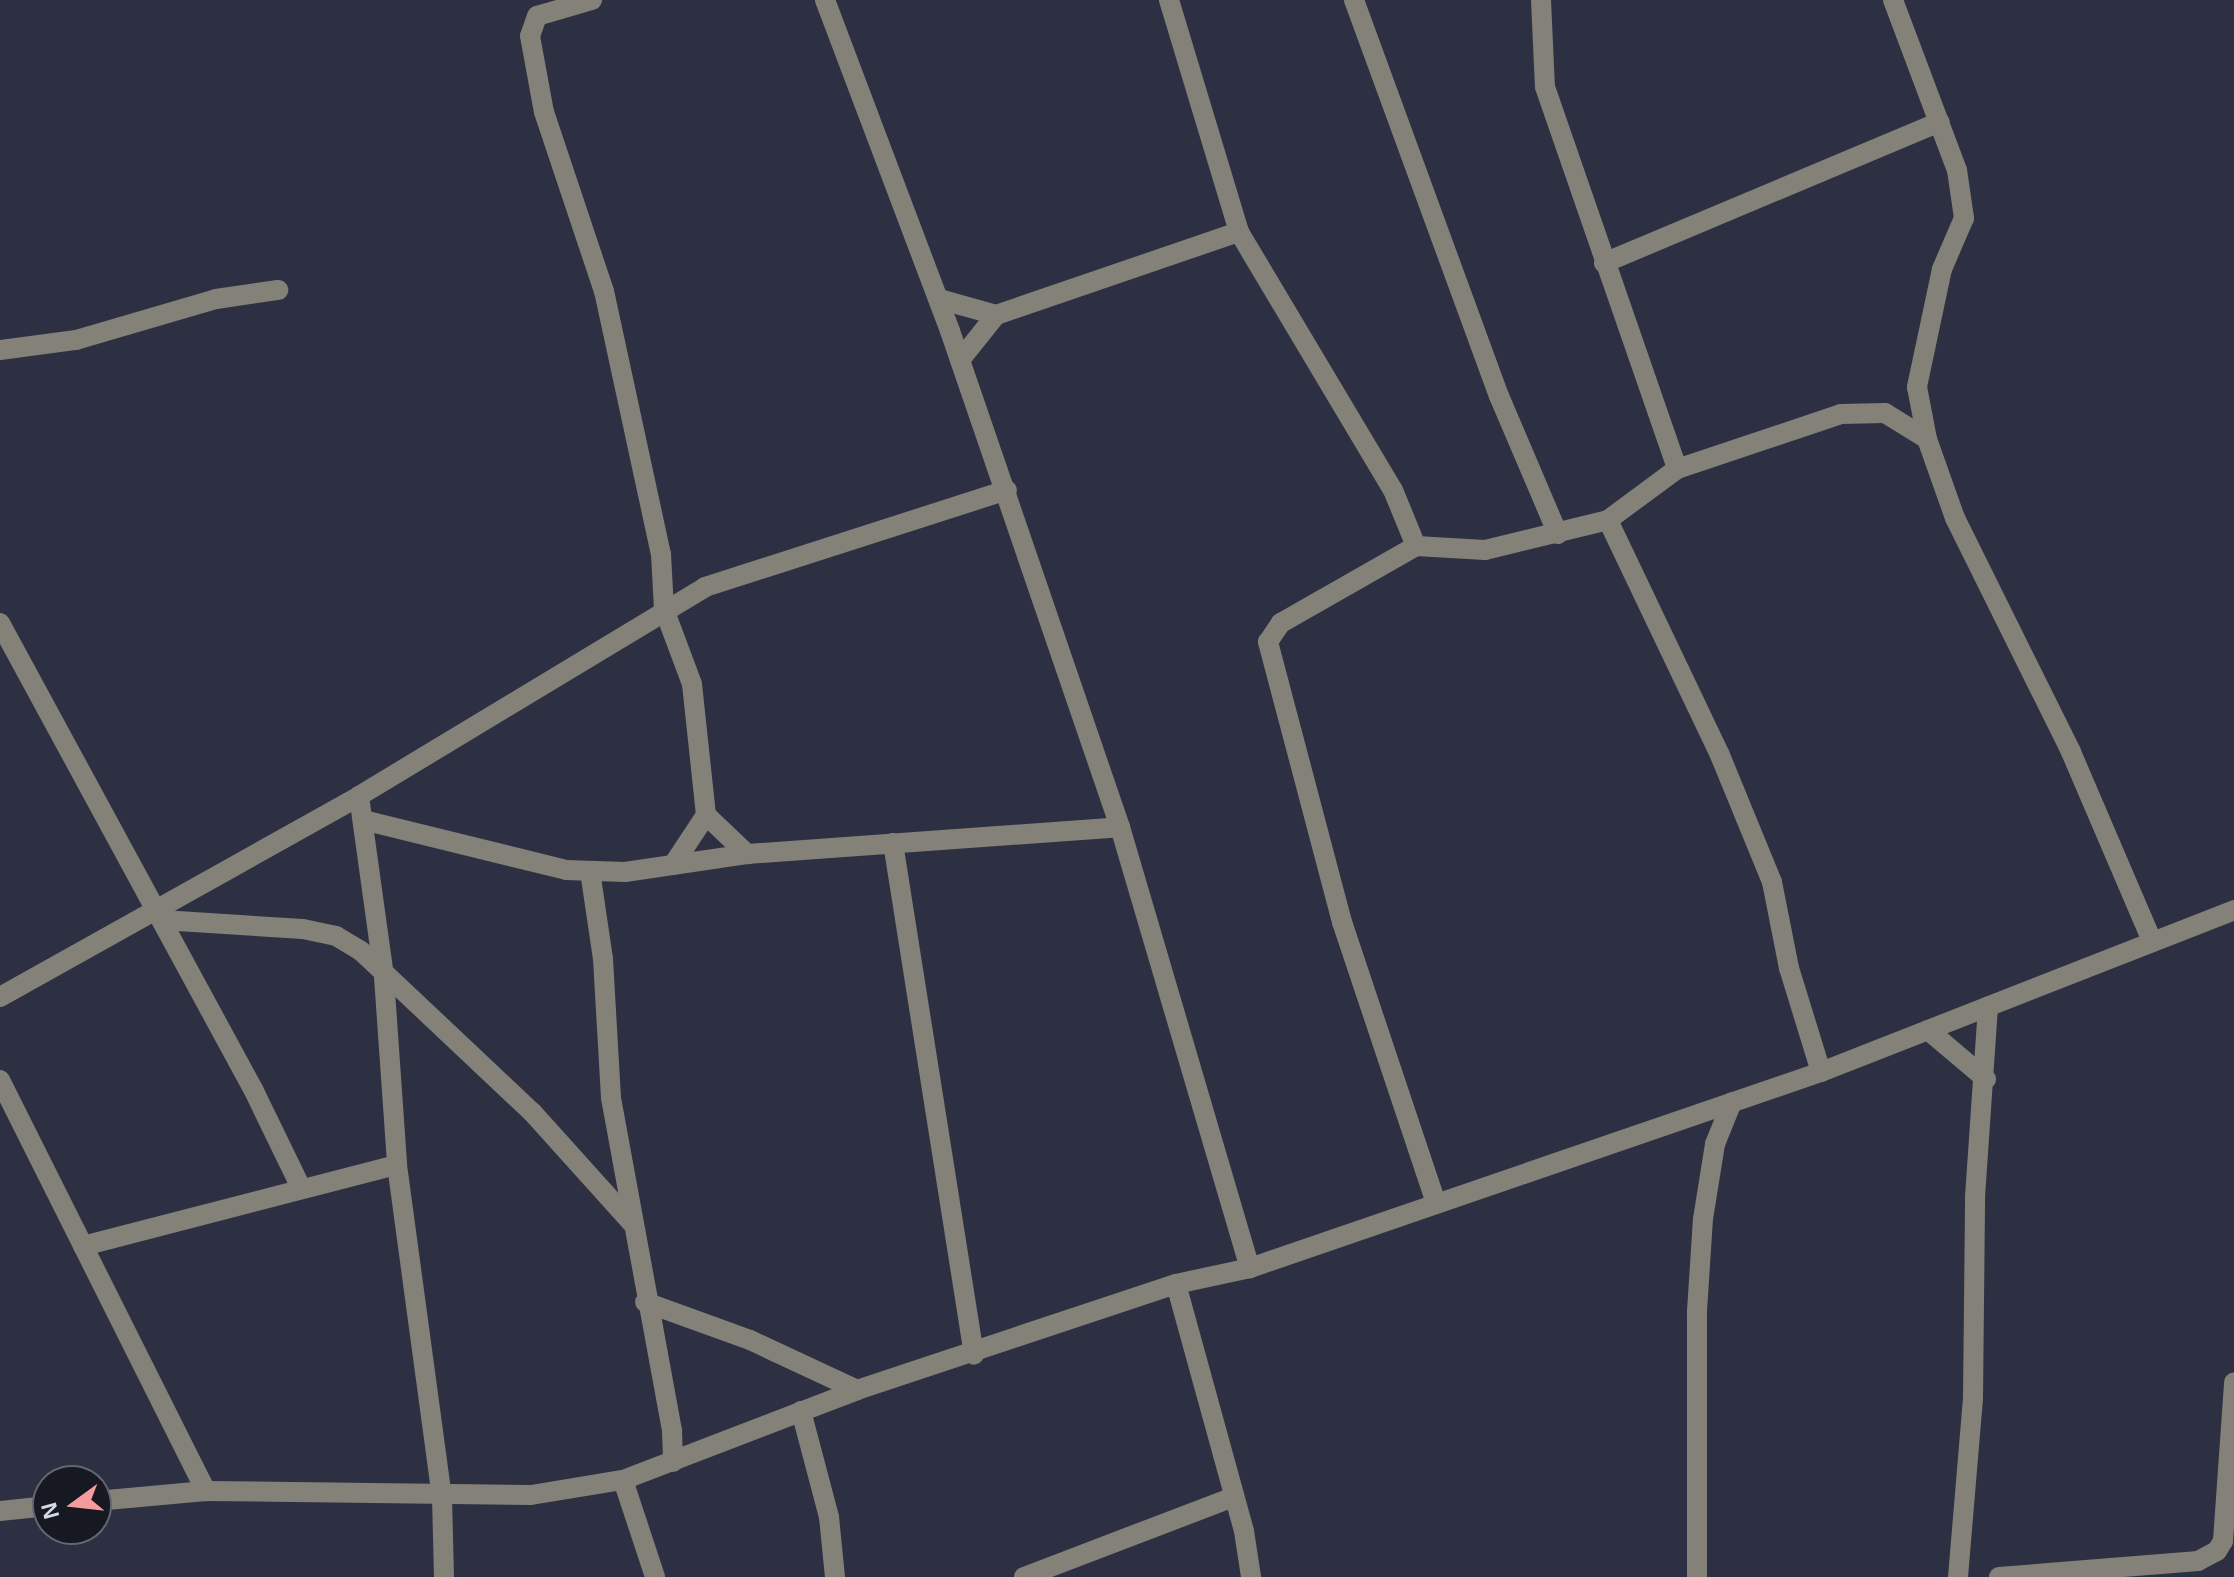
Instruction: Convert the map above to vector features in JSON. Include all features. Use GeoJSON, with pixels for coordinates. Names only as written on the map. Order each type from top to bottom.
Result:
{"type":"FeatureCollection","features":[{"type":"Feature","properties":{"kind":"street"},"geometry":{"type":"LineString","coordinates":[[592,0],[537,16],[530,36],[544,112],[604,291],[661,554],[664,609],[692,684],[706,815],[673,865]]}},
{"type":"Feature","properties":{"kind":"street"},"geometry":{"type":"LineString","coordinates":[[825,0],[939,299],[1120,827],[1250,1268]]}},
{"type":"Feature","properties":{"kind":"street"},"geometry":{"type":"LineString","coordinates":[[1169,0],[1239,232],[1257,269],[1393,490],[1416,546]]}},
{"type":"Feature","properties":{"kind":"street"},"geometry":{"type":"LineString","coordinates":[[1354,0],[1499,396],[1558,534]]}},
{"type":"Feature","properties":{"kind":"street"},"geometry":{"type":"LineString","coordinates":[[1541,0],[1545,87],[1677,469]]}},
{"type":"Feature","properties":{"kind":"street"},"geometry":{"type":"LineString","coordinates":[[1893,0],[1957,170],[1964,218],[1942,269],[1917,387],[1927,439],[1955,518],[2071,752],[2152,941]]}},
{"type":"Feature","properties":{"kind":"street"},"geometry":{"type":"LineString","coordinates":[[1604,263],[1940,122]]}},
{"type":"Feature","properties":{"kind":"street"},"geometry":{"type":"LineString","coordinates":[[960,360],[996,315],[1239,232]]}},
{"type":"Feature","properties":{"kind":"street"},"geometry":{"type":"LineString","coordinates":[[0,350],[76,340],[216,299],[278,290]]}},
{"type":"Feature","properties":{"kind":"street"},"geometry":{"type":"LineString","coordinates":[[939,299],[996,315]]}},
{"type":"Feature","properties":{"kind":"street"},"geometry":{"type":"LineString","coordinates":[[1436,1203],[1334,893],[1268,642],[1281,623],[1416,546],[1485,550],[1608,520],[1658,488],[1677,469],[1841,414],[1885,413],[1927,439]]}},
{"type":"Feature","properties":{"kind":"street"},"geometry":{"type":"LineString","coordinates":[[0,997],[159,915],[705,587],[1007,490]]}},
{"type":"Feature","properties":{"kind":"street"},"geometry":{"type":"LineString","coordinates":[[1608,520],[1719,753],[1772,882],[1789,968],[1821,1072]]}},
{"type":"Feature","properties":{"kind":"street"},"geometry":{"type":"LineString","coordinates":[[0,623],[159,915],[301,1188]]}},
{"type":"Feature","properties":{"kind":"street"},"geometry":{"type":"LineString","coordinates":[[359,796],[384,977],[397,1165],[442,1496],[444,1577]]}},
{"type":"Feature","properties":{"kind":"street"},"geometry":{"type":"LineString","coordinates":[[706,815],[747,854]]}},
{"type":"Feature","properties":{"kind":"street"},"geometry":{"type":"LineString","coordinates":[[363,820],[522,860],[590,871],[673,865],[747,854],[1120,827]]}},
{"type":"Feature","properties":{"kind":"street"},"geometry":{"type":"LineString","coordinates":[[893,843],[974,1355]]}},
{"type":"Feature","properties":{"kind":"street"},"geometry":{"type":"LineString","coordinates":[[590,871],[603,959],[611,1098],[645,1302],[672,1431],[673,1462]]}},
{"type":"Feature","properties":{"kind":"street"},"geometry":{"type":"LineString","coordinates":[[112,1500],[206,1491],[531,1495],[623,1480],[857,1390],[974,1355],[1176,1284],[1250,1268],[1821,1072],[2234,910]]}},
{"type":"Feature","properties":{"kind":"street"},"geometry":{"type":"LineString","coordinates":[[159,915],[336,936],[361,951],[384,977],[532,1112],[631,1222]]}},
{"type":"Feature","properties":{"kind":"street"},"geometry":{"type":"LineString","coordinates":[[1958,1577],[1973,1398],[1975,1197],[1986,1079],[1988,1006]]}},
{"type":"Feature","properties":{"kind":"street"},"geometry":{"type":"LineString","coordinates":[[1928,1030],[1986,1079]]}},
{"type":"Feature","properties":{"kind":"street"},"geometry":{"type":"LineString","coordinates":[[0,1080],[206,1491]]}},
{"type":"Feature","properties":{"kind":"street"},"geometry":{"type":"LineString","coordinates":[[1697,1577],[1697,1311],[1715,1144],[1732,1102]]}},
{"type":"Feature","properties":{"kind":"street"},"geometry":{"type":"LineString","coordinates":[[1686,1118],[1715,1144]]}},
{"type":"Feature","properties":{"kind":"street"},"geometry":{"type":"LineString","coordinates":[[83,1246],[397,1165]]}},
{"type":"Feature","properties":{"kind":"street"},"geometry":{"type":"LineString","coordinates":[[1176,1284],[1234,1497],[1251,1577]]}},
{"type":"Feature","properties":{"kind":"street"},"geometry":{"type":"LineString","coordinates":[[645,1302],[750,1340],[857,1390]]}},
{"type":"Feature","properties":{"kind":"street"},"geometry":{"type":"LineString","coordinates":[[1999,1577],[2198,1561],[2217,1551],[2223,1541],[2234,1382]]}},
{"type":"Feature","properties":{"kind":"street"},"geometry":{"type":"LineString","coordinates":[[801,1411],[829,1517],[835,1577]]}},
{"type":"Feature","properties":{"kind":"street"},"geometry":{"type":"LineString","coordinates":[[623,1480],[655,1577]]}},
{"type":"Feature","properties":{"kind":"street"},"geometry":{"type":"LineString","coordinates":[[1024,1577],[1234,1497]]}},
{"type":"Feature","properties":{"kind":"street"},"geometry":{"type":"LineString","coordinates":[[4,1509],[32,1507]]}}]}
